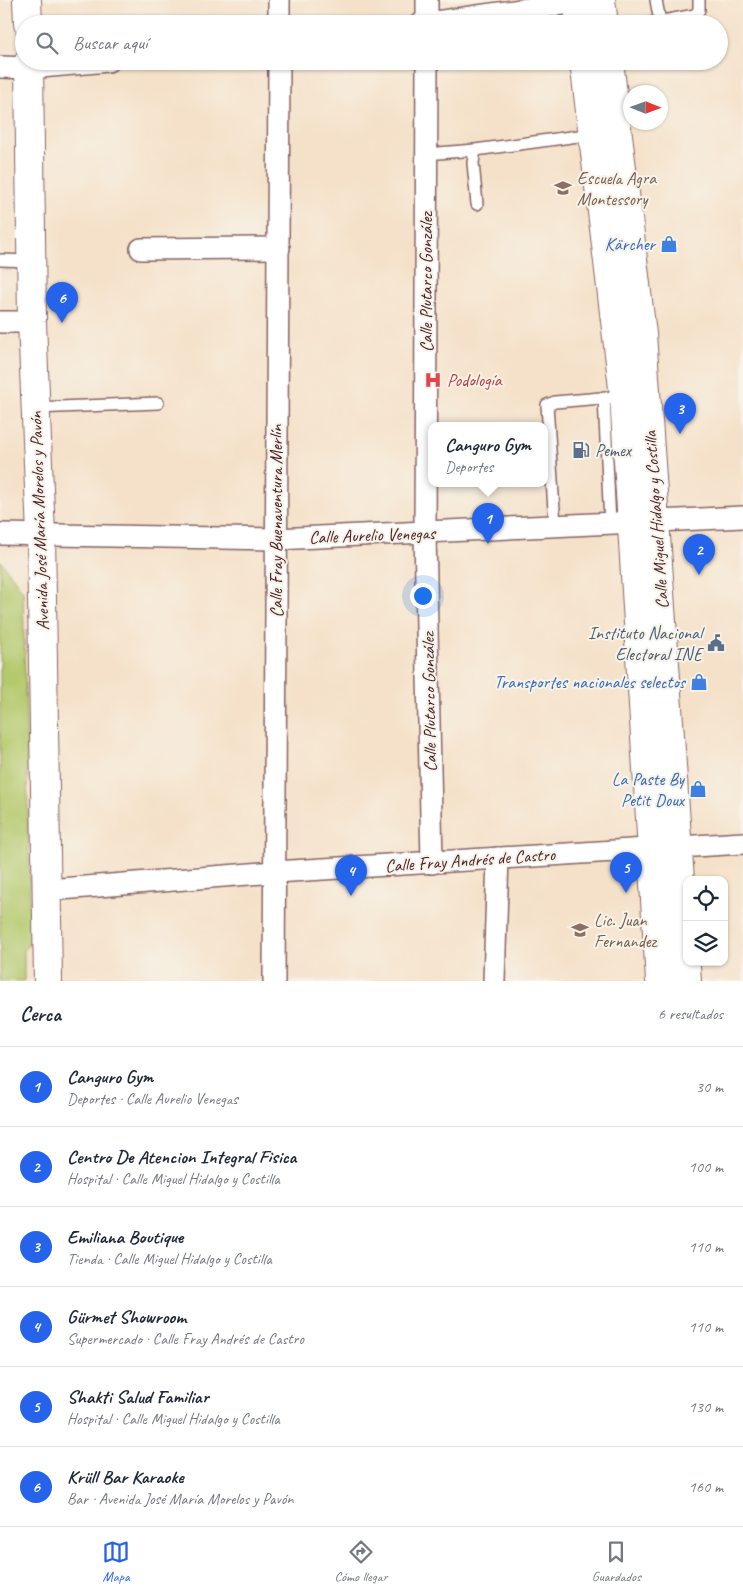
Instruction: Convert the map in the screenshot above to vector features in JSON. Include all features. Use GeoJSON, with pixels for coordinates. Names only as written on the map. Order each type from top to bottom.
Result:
{"type":"FeatureCollection","features":[{"type":"Feature","properties":{"kind":"main road"},"geometry":{"type":"LineString","coordinates":[[27,0],[28,15]]}},
{"type":"Feature","properties":{"kind":"main road"},"geometry":{"type":"LineString","coordinates":[[584,6],[594,15]]}},
{"type":"Feature","properties":{"kind":"main road","name":"Avenida José María Morelos y Pavón"},"geometry":{"type":"LineString","coordinates":[[29,70],[33,261],[32,322],[41,536],[48,981]]}},
{"type":"Feature","properties":{"kind":"main road","name":"Calle Miguel Hidalgo y Costilla"},"geometry":{"type":"LineString","coordinates":[[585,70],[593,134],[614,397],[633,523],[666,849],[687,981]]}},
{"type":"Feature","properties":{"kind":"main road","name":"Calle Miguel Hidalgo y Costilla"},"geometry":{"type":"LineString","coordinates":[[609,70],[642,334],[633,523]]}},
{"type":"Feature","properties":{"kind":"main road","name":"Calle Miguel Hidalgo y Costilla"},"geometry":{"type":"LineString","coordinates":[[660,981],[666,849]]}},
{"type":"Feature","properties":{"kind":"street"},"geometry":{"type":"LineString","coordinates":[[279,0],[279,15]]}},
{"type":"Feature","properties":{"kind":"street"},"geometry":{"type":"LineString","coordinates":[[426,15],[427,0]]}},
{"type":"Feature","properties":{"kind":"street"},"geometry":{"type":"LineString","coordinates":[[504,15],[584,6]]}},
{"type":"Feature","properties":{"kind":"street"},"geometry":{"type":"LineString","coordinates":[[0,67],[15,65]]}},
{"type":"Feature","properties":{"kind":"street","name":"Calle Fray Buenaventura Merlín"},"geometry":{"type":"LineString","coordinates":[[274,981],[279,70]]}},
{"type":"Feature","properties":{"kind":"street","name":"Calle Plutarco González"},"geometry":{"type":"LineString","coordinates":[[427,70],[425,533],[432,863]]}},
{"type":"Feature","properties":{"kind":"street"},"geometry":{"type":"LineString","coordinates":[[141,249],[279,248]]}},
{"type":"Feature","properties":{"kind":"street"},"geometry":{"type":"LineString","coordinates":[[0,322],[32,322]]}},
{"type":"Feature","properties":{"kind":"street","name":"Calle Aurelio Venegas"},"geometry":{"type":"LineString","coordinates":[[0,534],[276,539],[743,517]]}},
{"type":"Feature","properties":{"kind":"street","name":"Calle Fray Andrés de Castro"},"geometry":{"type":"LineString","coordinates":[[48,890],[275,872],[743,843]]}},
{"type":"Feature","properties":{"kind":"street"},"geometry":{"type":"LineString","coordinates":[[494,981],[498,858]]}},
{"type":"Feature","properties":{"kind":"lane"},"geometry":{"type":"LineString","coordinates":[[656,0],[659,15]]}},
{"type":"Feature","properties":{"kind":"lane"},"geometry":{"type":"LineString","coordinates":[[695,15],[699,10],[699,0]]}},
{"type":"Feature","properties":{"kind":"lane"},"geometry":{"type":"LineString","coordinates":[[426,154],[475,150],[593,134]]}},
{"type":"Feature","properties":{"kind":"lane"},"geometry":{"type":"LineString","coordinates":[[475,150],[473,163],[476,204]]}},
{"type":"Feature","properties":{"kind":"lane"},"geometry":{"type":"LineString","coordinates":[[0,260],[33,261]]}},
{"type":"Feature","properties":{"kind":"lane"},"geometry":{"type":"LineString","coordinates":[[555,526],[547,405],[555,402],[614,397]]}},
{"type":"Feature","properties":{"kind":"lane"},"geometry":{"type":"LineString","coordinates":[[35,408],[158,403]]}},
{"type":"Feature","properties":{"kind":"green space"},"geometry":{"type":"Polygon","coordinates":[[[0,560],[23,591],[31,941],[24,951],[24,981],[0,981],[0,560]]]}},
{"type":"Feature","properties":{"kind":"place","name":"Escuela Agra Montessory"},"geometry":{"type":"Point","coordinates":[563,188]}},
{"type":"Feature","properties":{"kind":"place","name":"Kärcher"},"geometry":{"type":"Point","coordinates":[669,244]}},
{"type":"Feature","properties":{"kind":"place","name":"Krüll Bar Karaoke"},"geometry":{"type":"Point","coordinates":[62,323]}},
{"type":"Feature","properties":{"kind":"place","name":"Podología"},"geometry":{"type":"Point","coordinates":[433,380]}},
{"type":"Feature","properties":{"kind":"place","name":"Emiliana Boutique"},"geometry":{"type":"Point","coordinates":[680,434]}},
{"type":"Feature","properties":{"kind":"place","name":"Pemex"},"geometry":{"type":"Point","coordinates":[581,450]}},
{"type":"Feature","properties":{"kind":"place","name":"Canguro Gym"},"geometry":{"type":"Point","coordinates":[488,544]}},
{"type":"Feature","properties":{"kind":"place","name":"Centro De Atencion Integral Fisica"},"geometry":{"type":"Point","coordinates":[699,575]}},
{"type":"Feature","properties":{"kind":"place","name":"Instituto Nacional Electoral INE"},"geometry":{"type":"Point","coordinates":[716,643]}},
{"type":"Feature","properties":{"kind":"place","name":"Transportes nacionales selectos"},"geometry":{"type":"Point","coordinates":[699,682]}},
{"type":"Feature","properties":{"kind":"place","name":"La Paste By Petit Doux"},"geometry":{"type":"Point","coordinates":[698,789]}},
{"type":"Feature","properties":{"kind":"place","name":"Shakti Salud Familiar"},"geometry":{"type":"Point","coordinates":[626,893]}},
{"type":"Feature","properties":{"kind":"place","name":"Gürmet Showroom"},"geometry":{"type":"Point","coordinates":[351,896]}},
{"type":"Feature","properties":{"kind":"place","name":"Lic. Juan Fernandez"},"geometry":{"type":"Point","coordinates":[580,930]}}]}
